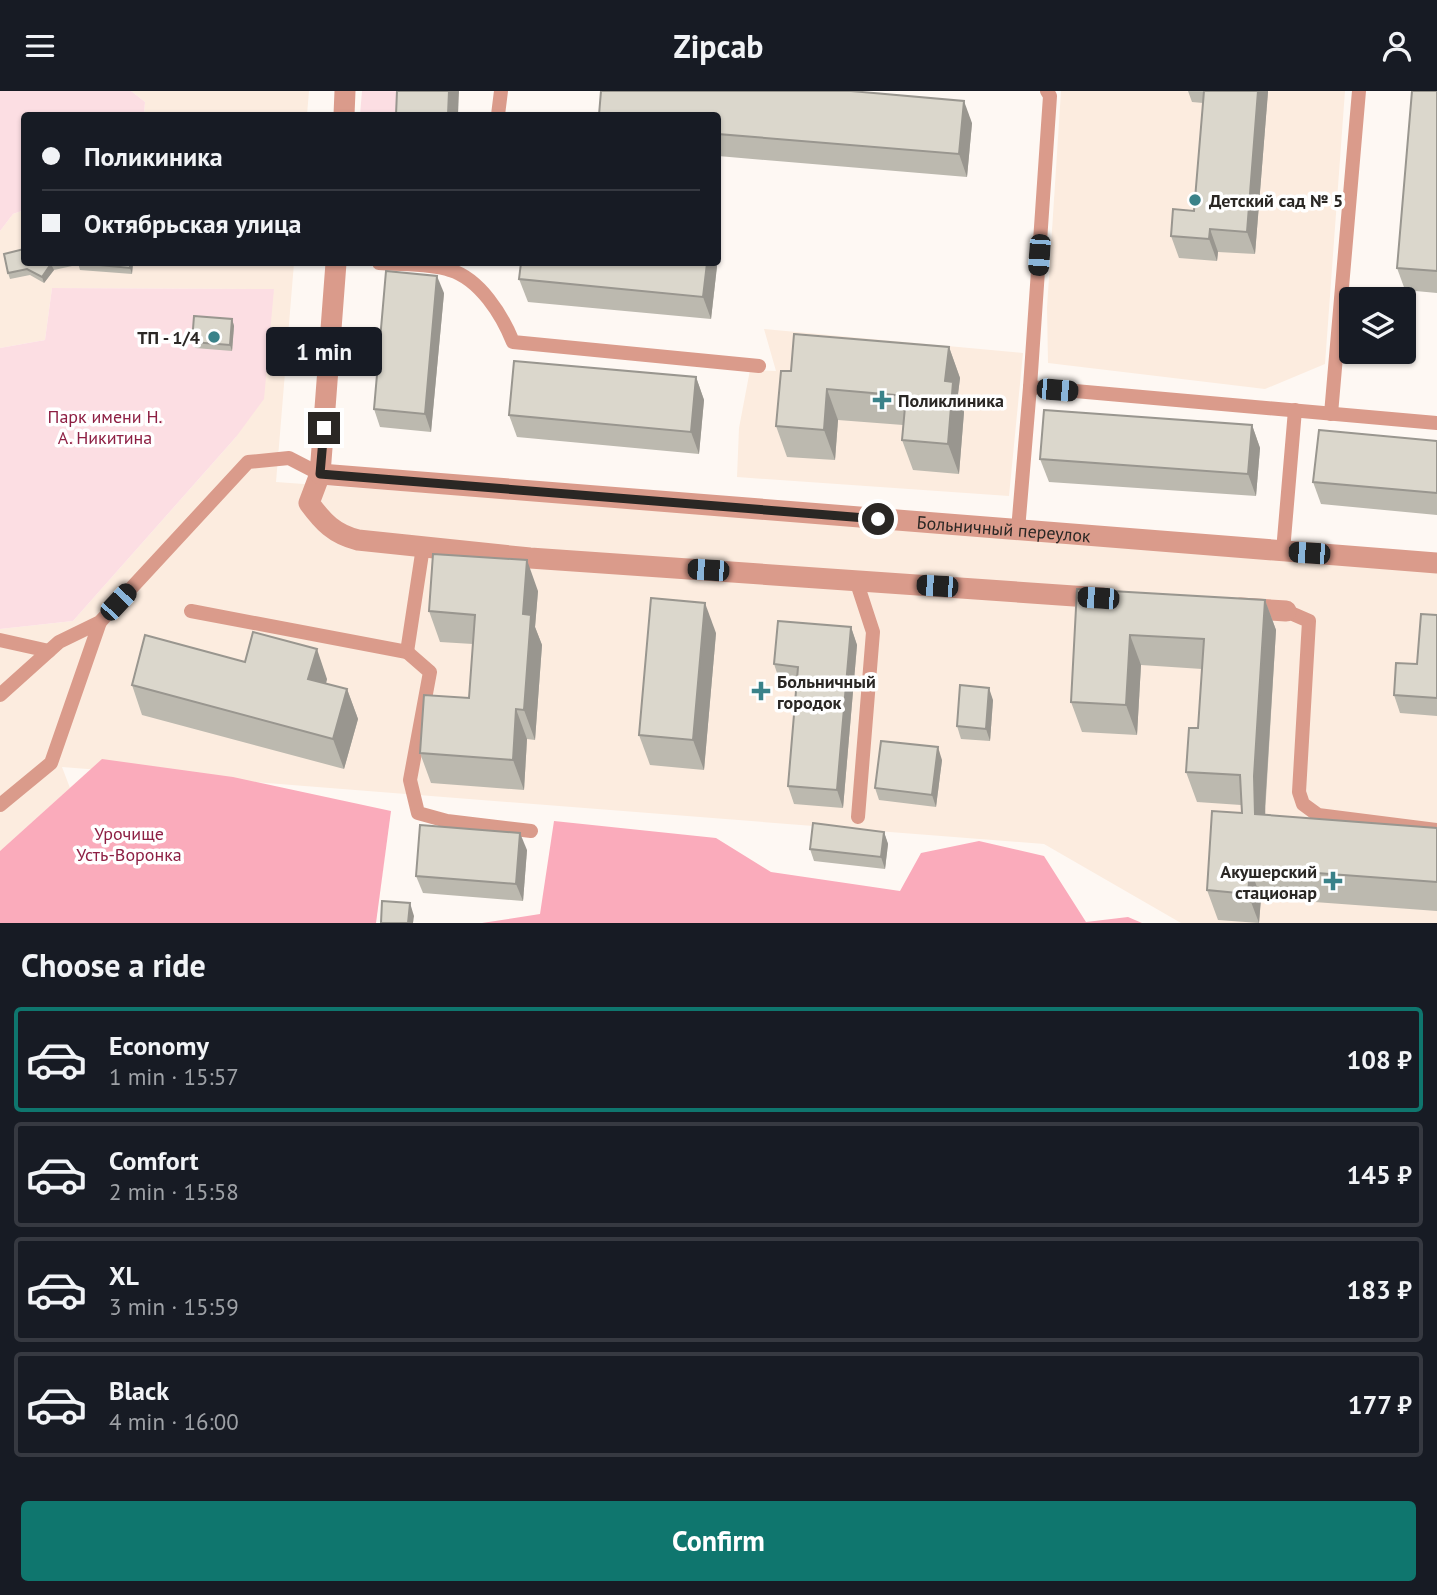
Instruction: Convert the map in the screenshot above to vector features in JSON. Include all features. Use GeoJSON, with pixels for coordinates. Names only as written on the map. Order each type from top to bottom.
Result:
{"type":"FeatureCollection","features":[{"type":"Feature","properties":{"kind":"street"},"geometry":{"type":"LineString","coordinates":[[344,112],[345,91]]}},
{"type":"Feature","properties":{"kind":"street"},"geometry":{"type":"LineString","coordinates":[[336,266],[320,474],[309,503],[338,535],[358,540],[544,559],[1120,599]]}},
{"type":"Feature","properties":{"kind":"street","name":"Больничный переулок"},"geometry":{"type":"LineString","coordinates":[[320,474],[1437,563]]}},
{"type":"Feature","properties":{"kind":"street"},"geometry":{"type":"LineString","coordinates":[[1217,606],[1286,611]]}},
{"type":"Feature","properties":{"kind":"lane"},"geometry":{"type":"LineString","coordinates":[[498,112],[501,91]]}},
{"type":"Feature","properties":{"kind":"lane"},"geometry":{"type":"LineString","coordinates":[[1018,530],[1050,96],[1047,91]]}},
{"type":"Feature","properties":{"kind":"lane"},"geometry":{"type":"LineString","coordinates":[[1331,414],[1359,91]]}},
{"type":"Feature","properties":{"kind":"lane"},"geometry":{"type":"LineString","coordinates":[[454,266],[472,282],[503,319],[513,342],[759,366]]}},
{"type":"Feature","properties":{"kind":"lane"},"geometry":{"type":"LineString","coordinates":[[1030,387],[1437,423]]}},
{"type":"Feature","properties":{"kind":"lane"},"geometry":{"type":"LineString","coordinates":[[1283,551],[1295,410]]}},
{"type":"Feature","properties":{"kind":"lane"},"geometry":{"type":"LineString","coordinates":[[0,695],[60,642],[100,622],[248,462],[289,457],[320,474]]}},
{"type":"Feature","properties":{"kind":"lane"},"geometry":{"type":"LineString","coordinates":[[407,652],[423,547]]}},
{"type":"Feature","properties":{"kind":"lane"},"geometry":{"type":"LineString","coordinates":[[856,580],[873,632],[858,817]]}},
{"type":"Feature","properties":{"kind":"lane"},"geometry":{"type":"LineString","coordinates":[[191,611],[407,652],[430,672],[410,780],[418,813],[447,821],[531,831]]}},
{"type":"Feature","properties":{"kind":"lane"},"geometry":{"type":"LineString","coordinates":[[1286,611],[1309,621],[1299,792],[1303,804],[1318,815],[1437,830]]}},
{"type":"Feature","properties":{"kind":"lane"},"geometry":{"type":"LineString","coordinates":[[0,805],[51,763],[100,622]]}},
{"type":"Feature","properties":{"kind":"lane"},"geometry":{"type":"LineString","coordinates":[[0,641],[48,652]]}},
{"type":"Feature","properties":{"kind":"shaded area"},"geometry":{"type":"Polygon","coordinates":[[[131,91],[309,91],[307,112],[144,112],[145,102],[131,91]]]}},
{"type":"Feature","properties":{"kind":"shaded area","name":"Детский сад № 5"},"geometry":{"type":"Polygon","coordinates":[[[1061,91],[1345,91],[1325,364],[1265,389],[1048,363],[1047,308],[1061,91]]]}},
{"type":"Feature","properties":{"kind":"shaded area","name":"Больничный городок"},"geometry":{"type":"Polygon","coordinates":[[[21,211],[21,266],[294,266],[276,482],[1437,565],[1437,923],[1181,923],[1044,844],[62,767],[70,788],[0,851],[0,629],[73,621],[236,437],[274,289],[52,288],[45,340],[0,348],[0,231],[13,214],[21,211]]]}},
{"type":"Feature","properties":{"kind":"shaded area","name":"Поликлиника"},"geometry":{"type":"Polygon","coordinates":[[[764,329],[1023,353],[1009,496],[737,477],[739,428],[750,370],[776,371],[764,329]]]}},
{"type":"Feature","properties":{"kind":"green space"},"geometry":{"type":"Polygon","coordinates":[[[0,91],[131,91],[145,102],[144,112],[21,112],[21,211],[13,214],[0,231],[0,91]]]}},
{"type":"Feature","properties":{"kind":"green space"},"geometry":{"type":"Polygon","coordinates":[[[362,91],[405,91],[403,112],[360,112],[362,91]]]}},
{"type":"Feature","properties":{"kind":"green space","name":"Парк имени Н. А. Никитина"},"geometry":{"type":"Polygon","coordinates":[[[52,288],[274,289],[264,399],[236,437],[73,621],[0,629],[0,348],[45,340],[52,288]]]}},
{"type":"Feature","properties":{"kind":"green space","name":"Урочище Усть-Воронка"},"geometry":{"type":"Polygon","coordinates":[[[102,759],[233,777],[391,811],[376,923],[0,923],[0,851],[102,759]]]}},
{"type":"Feature","properties":{"kind":"green space"},"geometry":{"type":"Polygon","coordinates":[[[554,821],[716,838],[771,872],[900,891],[921,853],[979,841],[1044,856],[1086,922],[1128,917],[1142,923],[482,923],[540,914],[554,821]]]}},
{"type":"Feature","properties":{"kind":"building"},"geometry":{"type":"Polygon","coordinates":[[[397,91],[449,91],[448,112],[396,112],[397,91]]]}},
{"type":"Feature","properties":{"kind":"building"},"geometry":{"type":"Polygon","coordinates":[[[601,91],[851,91],[964,101],[959,154],[721,134],[721,112],[599,112],[601,91]]]}},
{"type":"Feature","properties":{"kind":"building"},"geometry":{"type":"Polygon","coordinates":[[[1204,91],[1258,91],[1247,232],[1210,229],[1209,239],[1171,236],[1173,209],[1194,211],[1204,91]]]}},
{"type":"Feature","properties":{"kind":"building"},"geometry":{"type":"Polygon","coordinates":[[[1412,91],[1437,91],[1437,271],[1397,268],[1412,91]]]}},
{"type":"Feature","properties":{"kind":"building"},"geometry":{"type":"Polygon","coordinates":[[[21,250],[21,266],[50,266],[42,277],[27,269],[8,273],[4,254],[21,250]]]}},
{"type":"Feature","properties":{"kind":"building"},"geometry":{"type":"Polygon","coordinates":[[[521,266],[707,266],[703,297],[519,279],[521,266]]]}},
{"type":"Feature","properties":{"kind":"building"},"geometry":{"type":"Polygon","coordinates":[[[386,271],[437,276],[425,414],[374,409],[386,271]]]}},
{"type":"Feature","properties":{"kind":"building","name":"ТП - 1/4"},"geometry":{"type":"Polygon","coordinates":[[[194,316],[232,319],[230,345],[192,342],[194,316]]]}},
{"type":"Feature","properties":{"kind":"building"},"geometry":{"type":"Polygon","coordinates":[[[794,334],[949,347],[945,381],[953,382],[948,444],[902,440],[906,396],[827,389],[824,430],[776,426],[781,371],[791,371],[794,334]]]}},
{"type":"Feature","properties":{"kind":"building"},"geometry":{"type":"Polygon","coordinates":[[[514,361],[696,377],[691,432],[509,415],[514,361]]]}},
{"type":"Feature","properties":{"kind":"building"},"geometry":{"type":"Polygon","coordinates":[[[1044,410],[1252,425],[1248,474],[1040,459],[1044,410]]]}},
{"type":"Feature","properties":{"kind":"building"},"geometry":{"type":"Polygon","coordinates":[[[1319,430],[1437,441],[1437,493],[1313,482],[1319,430]]]}},
{"type":"Feature","properties":{"kind":"building"},"geometry":{"type":"Polygon","coordinates":[[[433,554],[527,560],[523,614],[531,615],[524,710],[516,709],[513,760],[420,753],[424,695],[469,698],[475,615],[429,611],[433,554]]]}},
{"type":"Feature","properties":{"kind":"building"},"geometry":{"type":"Polygon","coordinates":[[[1077,589],[1265,600],[1254,776],[1255,814],[1437,828],[1437,882],[1250,868],[1248,894],[1207,890],[1212,811],[1242,813],[1240,775],[1186,772],[1189,728],[1198,728],[1204,639],[1130,635],[1126,705],[1071,702],[1077,589]]]}},
{"type":"Feature","properties":{"kind":"building"},"geometry":{"type":"Polygon","coordinates":[[[651,598],[705,603],[693,740],[639,735],[651,598]]]}},
{"type":"Feature","properties":{"kind":"building"},"geometry":{"type":"Polygon","coordinates":[[[1421,614],[1437,615],[1437,698],[1394,695],[1396,663],[1417,664],[1421,614]]]}},
{"type":"Feature","properties":{"kind":"building"},"geometry":{"type":"Polygon","coordinates":[[[778,621],[851,627],[837,790],[788,786],[798,667],[774,664],[778,621]]]}},
{"type":"Feature","properties":{"kind":"building"},"geometry":{"type":"Polygon","coordinates":[[[253,632],[317,649],[308,679],[347,689],[333,739],[132,685],[145,635],[245,662],[253,632]]]}},
{"type":"Feature","properties":{"kind":"building"},"geometry":{"type":"Polygon","coordinates":[[[960,685],[989,688],[986,729],[957,726],[960,685]]]}},
{"type":"Feature","properties":{"kind":"building"},"geometry":{"type":"Polygon","coordinates":[[[881,741],[938,747],[932,795],[875,788],[881,741]]]}},
{"type":"Feature","properties":{"kind":"building"},"geometry":{"type":"Polygon","coordinates":[[[813,823],[884,832],[881,857],[810,849],[813,823]]]}},
{"type":"Feature","properties":{"kind":"building"},"geometry":{"type":"Polygon","coordinates":[[[420,825],[520,833],[516,884],[416,876],[420,825]]]}},
{"type":"Feature","properties":{"kind":"building"},"geometry":{"type":"Polygon","coordinates":[[[382,901],[410,903],[408,923],[381,923],[382,901]]]}},
{"type":"Feature","properties":{"kind":"place","name":"Детский сад № 5"},"geometry":{"type":"Point","coordinates":[1195,200]}},
{"type":"Feature","properties":{"kind":"place","name":"ТП - 1/4"},"geometry":{"type":"Point","coordinates":[214,337]}},
{"type":"Feature","properties":{"kind":"place","name":"Поликлиника"},"geometry":{"type":"Point","coordinates":[882,400]}},
{"type":"Feature","properties":{"kind":"place","name":"Больничный городок"},"geometry":{"type":"Point","coordinates":[761,691]}},
{"type":"Feature","properties":{"kind":"place","name":"Акушерский стационар"},"geometry":{"type":"Point","coordinates":[1333,881]}},
{"type":"Feature","properties":{"kind":"route"},"geometry":{"type":"LineString","coordinates":[[324,428],[320,474],[878,519]]}}]}
